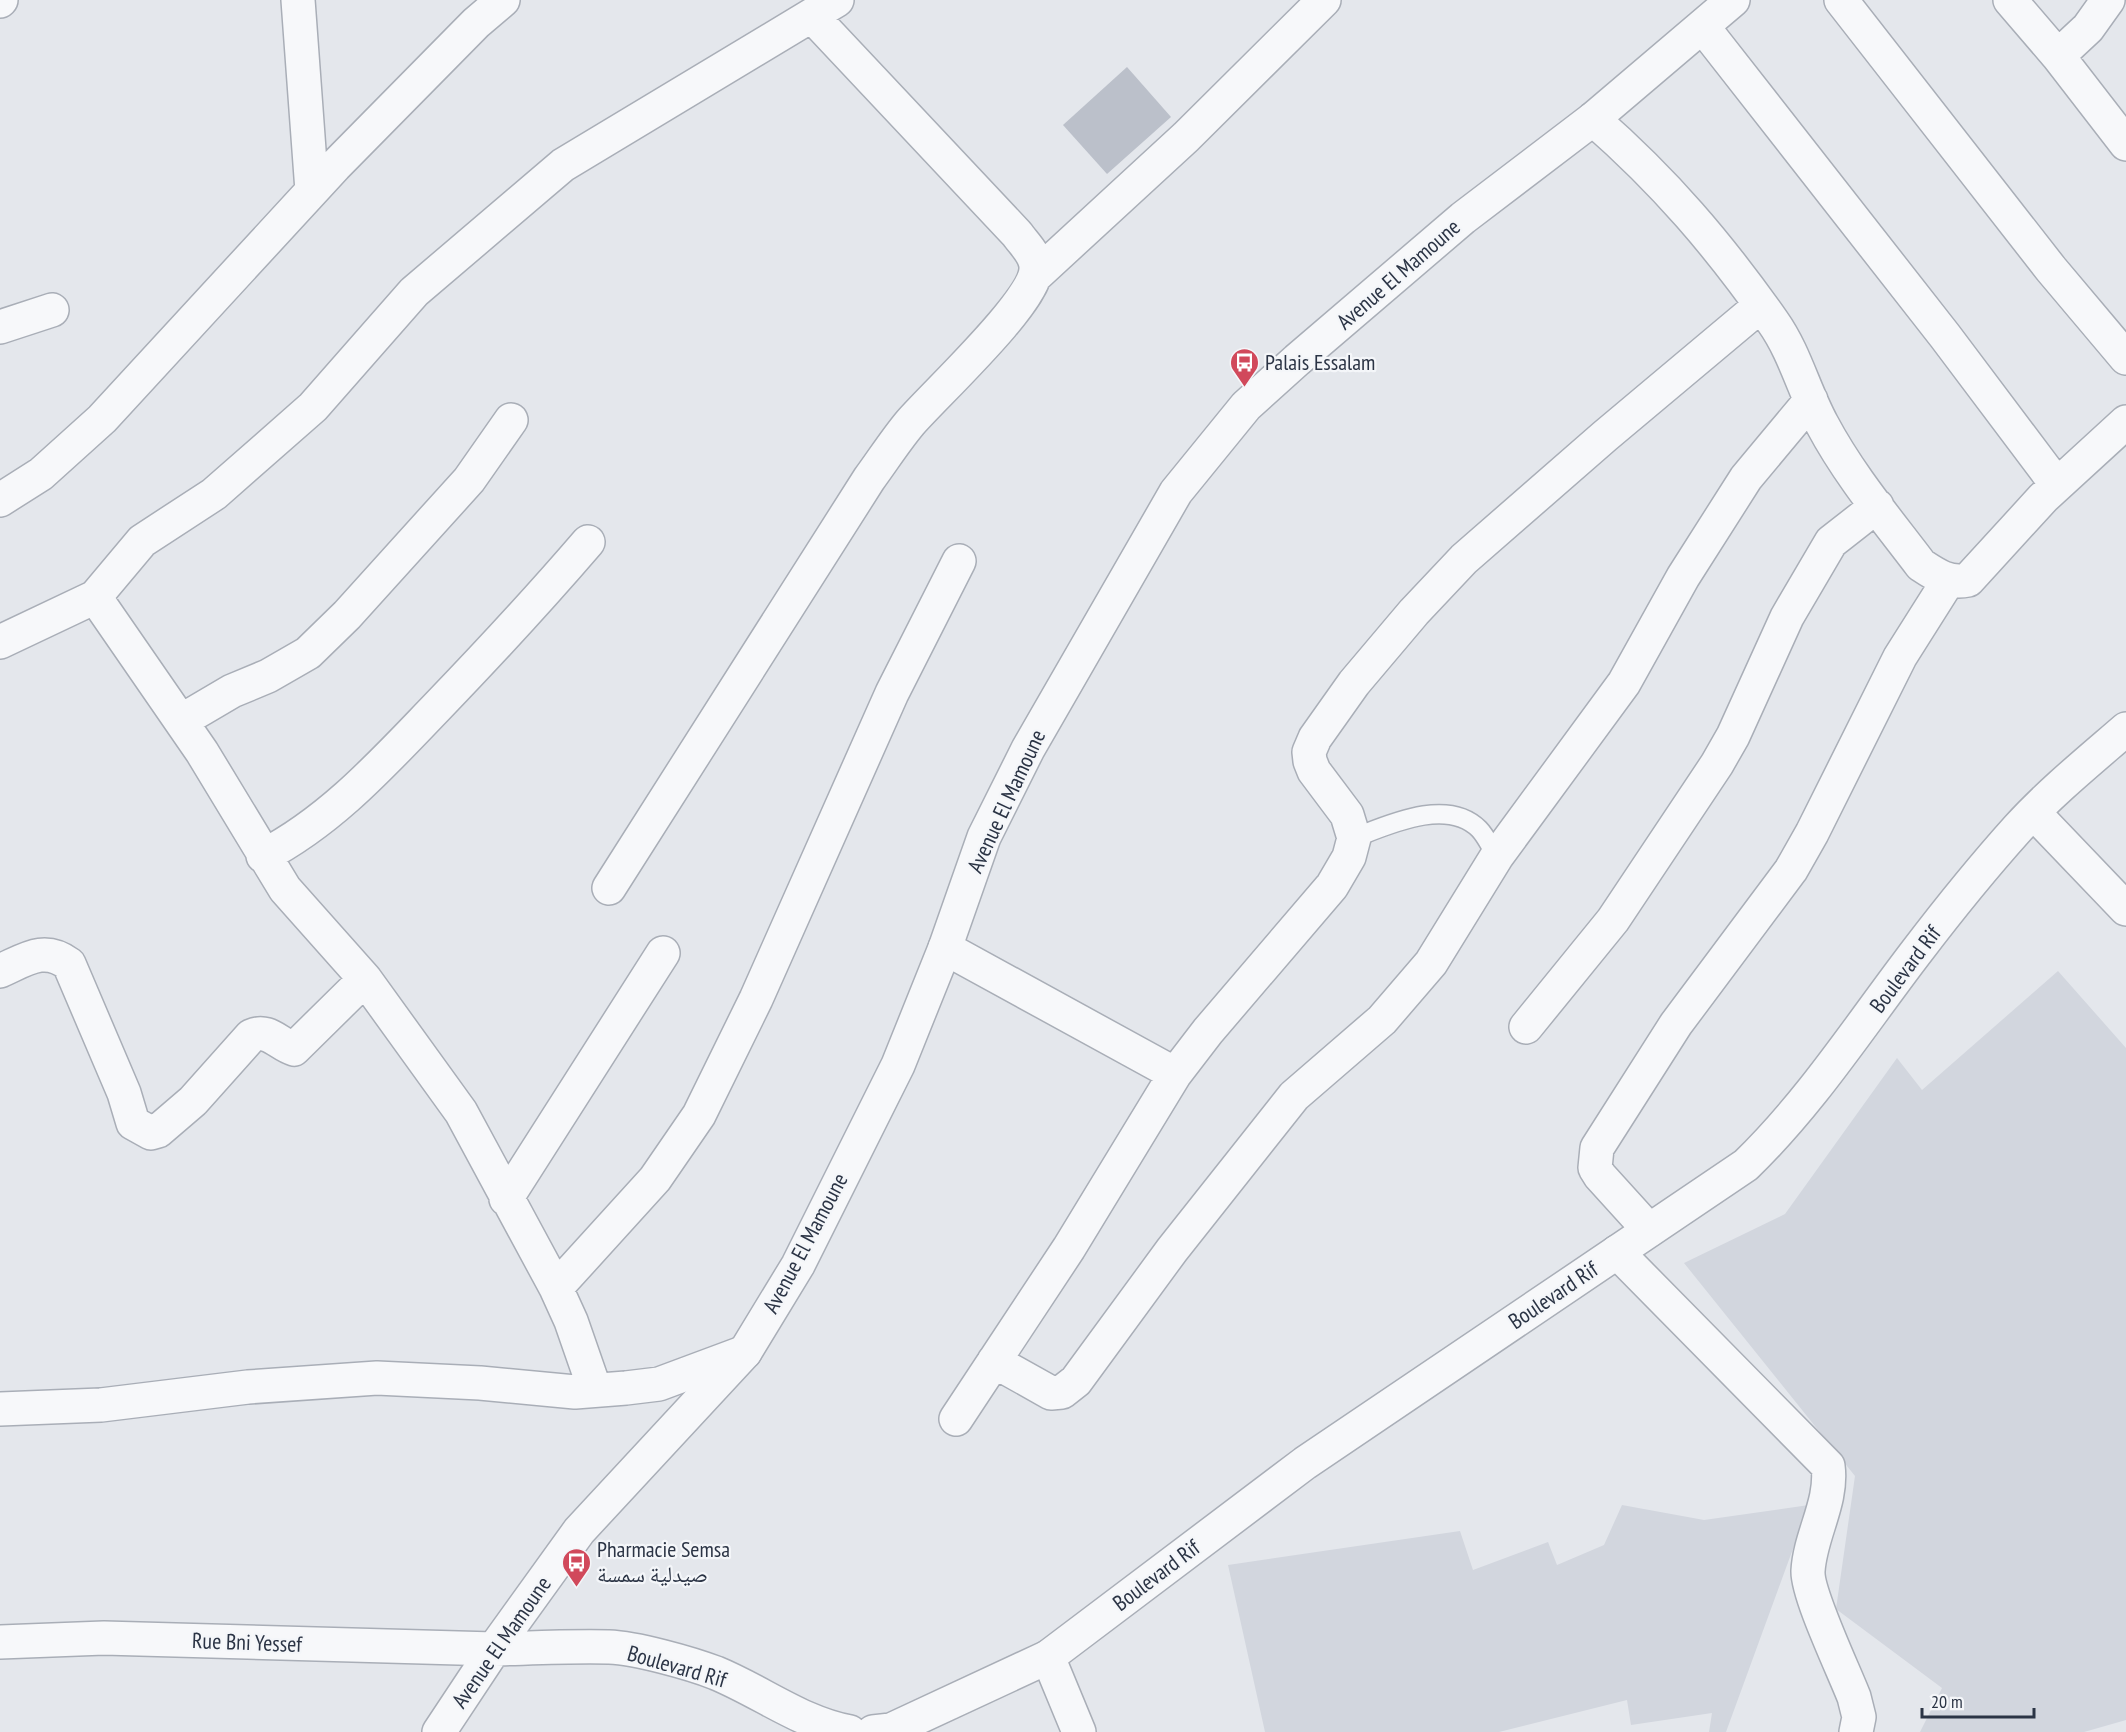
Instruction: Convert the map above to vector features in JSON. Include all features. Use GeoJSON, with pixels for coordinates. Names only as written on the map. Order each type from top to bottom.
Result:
{"type":"FeatureCollection","features":[{"type":"Feature","properties":{"kind":"street"},"geometry":{"type":"LineString","coordinates":[[298,0],[312,191]]}},
{"type":"Feature","properties":{"kind":"street"},"geometry":{"type":"LineString","coordinates":[[0,500],[41,474],[102,419],[312,191],[476,23],[503,0]]}},
{"type":"Feature","properties":{"kind":"street"},"geometry":{"type":"LineString","coordinates":[[609,888],[869,479],[910,424],[969,362],[1023,299],[1035,276],[1186,137],[1324,0]]}},
{"type":"Feature","properties":{"kind":"street","name":"Avenue El Mamoune"},"geometry":{"type":"LineString","coordinates":[[439,1732],[494,1649],[579,1531],[745,1352],[798,1265],[898,1065],[945,948],[984,837],[1028,748],[1176,492],[1204,454],[1246,406],[1297,360],[1463,218],[1593,119],[1733,0]]}},
{"type":"Feature","properties":{"kind":"street"},"geometry":{"type":"LineString","coordinates":[[1841,0],[2051,269],[2126,358]]}},
{"type":"Feature","properties":{"kind":"street"},"geometry":{"type":"LineString","coordinates":[[2010,0],[2058,56],[2126,144]]}},
{"type":"Feature","properties":{"kind":"street"},"geometry":{"type":"LineString","coordinates":[[2058,56],[2088,28],[2108,0]]}},
{"type":"Feature","properties":{"kind":"street"},"geometry":{"type":"LineString","coordinates":[[0,642],[95,597],[142,541],[214,494],[313,407],[414,292],[563,165],[824,8],[1017,234],[1034,258],[1035,276]]}},
{"type":"Feature","properties":{"kind":"street"},"geometry":{"type":"LineString","coordinates":[[1703,27],[1945,336],[2057,485]]}},
{"type":"Feature","properties":{"kind":"street"},"geometry":{"type":"LineString","coordinates":[[1593,119],[1667,187],[1692,215],[1785,341],[1811,400],[1839,453],[1921,565],[1948,581],[1968,580],[2002,541],[2057,485],[2126,422]]}},
{"type":"Feature","properties":{"kind":"street"},"geometry":{"type":"LineString","coordinates":[[956,1419],[1120,1167],[1175,1074],[1215,1023],[1332,886],[1349,857],[1354,838],[1347,815],[1314,771],[1309,752],[1315,738],[1354,683],[1414,612],[1464,559],[1760,306]]}},
{"type":"Feature","properties":{"kind":"street"},"geometry":{"type":"LineString","coordinates":[[0,327],[52,310]]}},
{"type":"Feature","properties":{"kind":"street"},"geometry":{"type":"LineString","coordinates":[[994,1361],[1052,1393],[1062,1392],[1076,1381],[1172,1250],[1294,1096],[1382,1020],[1406,995],[1431,963],[1497,856],[1624,683],[1683,577],[1746,478],[1811,400]]}},
{"type":"Feature","properties":{"kind":"street"},"geometry":{"type":"LineString","coordinates":[[181,721],[232,691],[268,676],[308,653],[347,615],[469,480],[511,420]]}},
{"type":"Feature","properties":{"kind":"street"},"geometry":{"type":"LineString","coordinates":[[1526,1028],[1613,920],[1695,800],[1733,736],[1787,616],[1831,542],[1877,506]]}},
{"type":"Feature","properties":{"kind":"street"},"geometry":{"type":"LineString","coordinates":[[263,856],[291,842],[318,822],[364,781],[532,607],[588,542]]}},
{"type":"Feature","properties":{"kind":"street"},"geometry":{"type":"LineString","coordinates":[[556,1288],[655,1179],[699,1115],[756,999],[892,693],[959,561]]}},
{"type":"Feature","properties":{"kind":"street"},"geometry":{"type":"LineString","coordinates":[[1649,1230],[1600,1176],[1595,1168],[1597,1148],[1676,1024],[1791,870],[1812,834],[1900,657],[1948,581]]}},
{"type":"Feature","properties":{"kind":"street"},"geometry":{"type":"LineString","coordinates":[[95,597],[202,752],[285,889],[365,979],[461,1112],[556,1288],[571,1321],[595,1390]]}},
{"type":"Feature","properties":{"kind":"street","name":"Boulevard Rif"},"geometry":{"type":"LineString","coordinates":[[873,1732],[891,1730],[1048,1657],[1305,1462],[1746,1165],[1780,1132],[1956,902],[2034,813],[2077,771],[2126,729]]}},
{"type":"Feature","properties":{"kind":"street"},"geometry":{"type":"LineString","coordinates":[[2034,813],[2126,909]]}},
{"type":"Feature","properties":{"kind":"street"},"geometry":{"type":"LineString","coordinates":[[945,948],[1175,1074]]}},
{"type":"Feature","properties":{"kind":"street"},"geometry":{"type":"LineString","coordinates":[[506,1199],[663,953]]}},
{"type":"Feature","properties":{"kind":"street"},"geometry":{"type":"LineString","coordinates":[[0,971],[41,954],[59,957],[69,964],[124,1093],[133,1123],[150,1133],[158,1131],[193,1101],[224,1063],[251,1036],[270,1035],[294,1049],[365,979]]}},
{"type":"Feature","properties":{"kind":"street"},"geometry":{"type":"LineString","coordinates":[[1617,1252],[1828,1466],[1827,1493],[1812,1546],[1809,1583],[1854,1697],[1859,1717],[1856,1732]]}},
{"type":"Feature","properties":{"kind":"street"},"geometry":{"type":"LineString","coordinates":[[0,1409],[101,1406],[259,1386],[377,1378],[480,1383],[575,1392],[659,1384],[745,1352]]}},
{"type":"Feature","properties":{"kind":"street","name":"Rue Bni Yessef"},"geometry":{"type":"LineString","coordinates":[[0,1642],[104,1638],[494,1649]]}},
{"type":"Feature","properties":{"kind":"street","name":"Boulevard Rif"},"geometry":{"type":"LineString","coordinates":[[494,1649],[611,1647],[678,1662],[740,1684],[806,1725],[850,1732]]}},
{"type":"Feature","properties":{"kind":"street"},"geometry":{"type":"LineString","coordinates":[[1048,1657],[1079,1732]]}},
{"type":"Feature","properties":{"kind":"lane"},"geometry":{"type":"LineString","coordinates":[[1354,838],[1414,818],[1440,814],[1457,816],[1478,828],[1497,856]]}},
{"type":"Feature","properties":{"kind":"shaded area"},"geometry":{"type":"Polygon","coordinates":[[[2058,971],[2126,1048],[2126,1720],[2084,1732],[1920,1732],[1942,1688],[1836,1609],[1855,1476],[1684,1263],[1785,1214],[1897,1058],[1922,1090],[2058,971]]]}},
{"type":"Feature","properties":{"kind":"shaded area"},"geometry":{"type":"Polygon","coordinates":[[[1622,1505],[1704,1520],[1809,1505],[1726,1732],[1709,1732],[1712,1713],[1631,1725],[1627,1700],[1499,1732],[1265,1732],[1228,1565],[1460,1531],[1473,1570],[1548,1542],[1557,1565],[1604,1545],[1622,1505]]]}},
{"type":"Feature","properties":{"kind":"building"},"geometry":{"type":"Polygon","coordinates":[[[1127,67],[1171,117],[1107,174],[1063,125],[1127,67]]]}},
{"type":"Feature","properties":{"kind":"place","name":"Palais Essalam"},"geometry":{"type":"Point","coordinates":[1244,388]}},
{"type":"Feature","properties":{"kind":"place","name":"Pharmacie Semsa صيدلية سمسة"},"geometry":{"type":"Point","coordinates":[576,1588]}}]}
